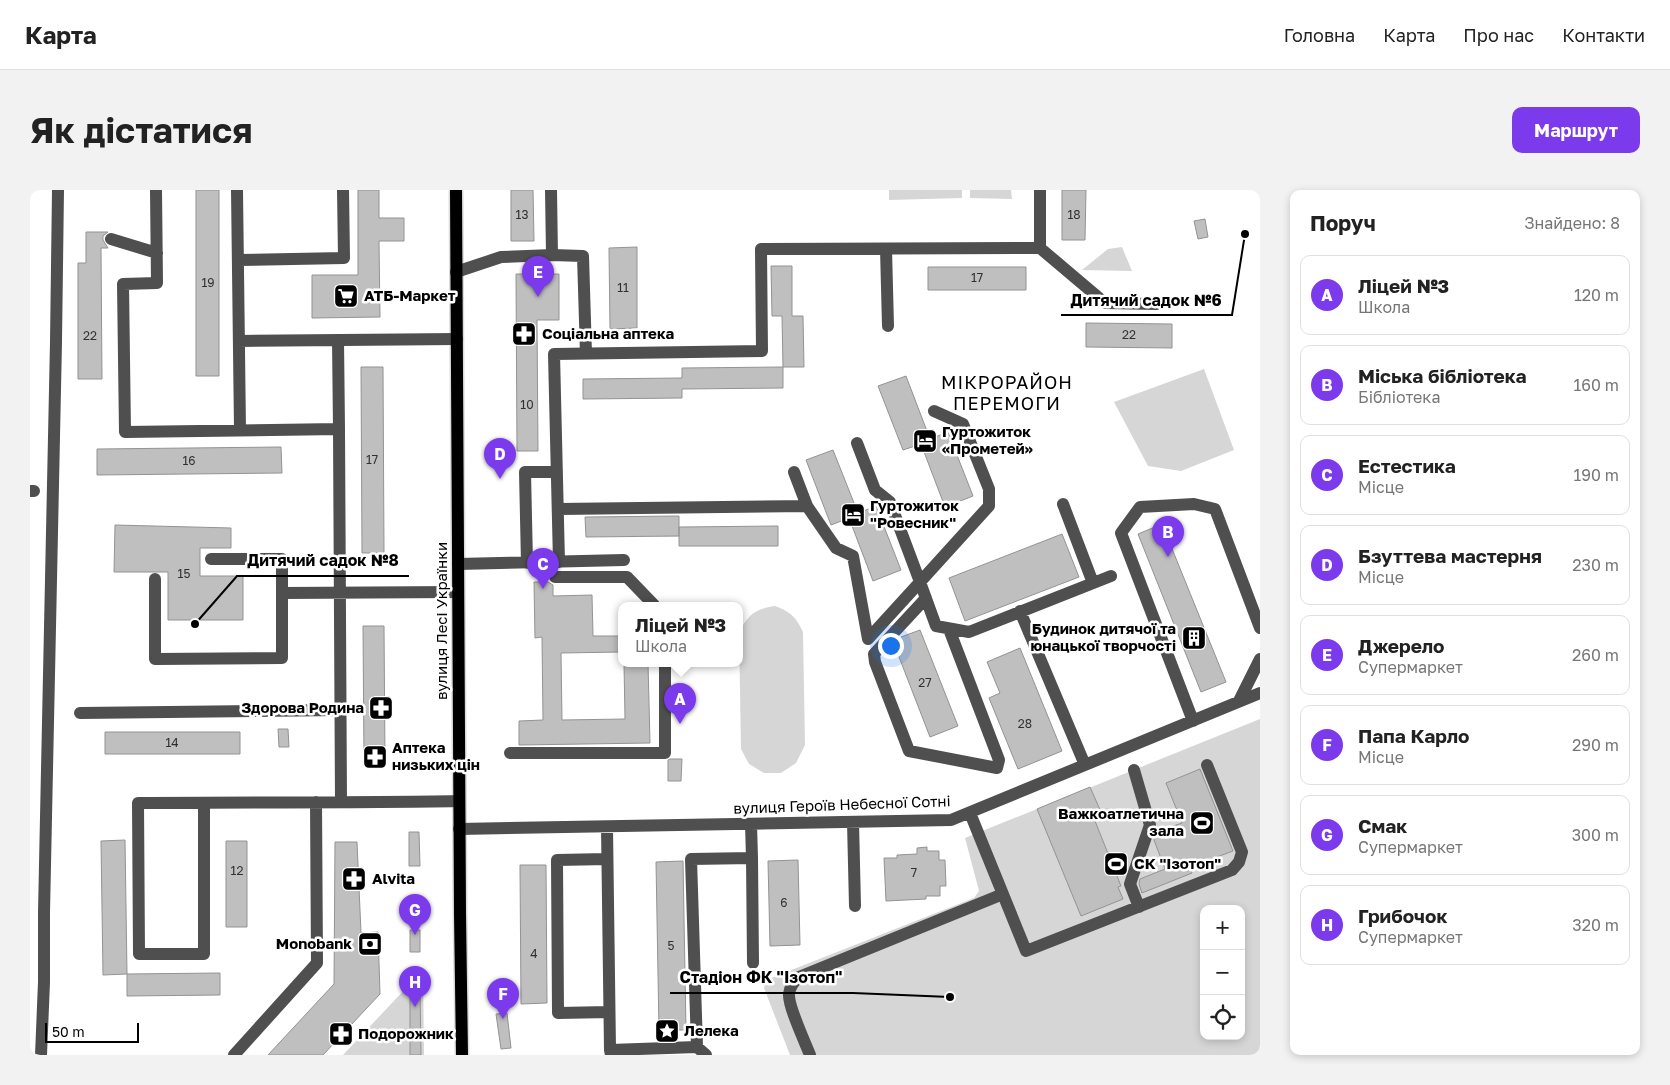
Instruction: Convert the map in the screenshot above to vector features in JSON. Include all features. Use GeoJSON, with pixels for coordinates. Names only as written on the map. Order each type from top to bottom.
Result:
{"type":"FeatureCollection","features":[{"type":"Feature","properties":{"kind":"main road","name":"вулиця Лесі Українки"},"geometry":{"type":"LineString","coordinates":[[456,190],[459,801],[463,1054]]}},
{"type":"Feature","properties":{"kind":"street"},"geometry":{"type":"LineString","coordinates":[[41,1055],[44,982],[46,772],[58,190]]}},
{"type":"Feature","properties":{"kind":"street"},"geometry":{"type":"LineString","coordinates":[[156,190],[157,283],[123,284],[125,432],[339,429]]}},
{"type":"Feature","properties":{"kind":"street"},"geometry":{"type":"LineString","coordinates":[[237,190],[240,430]]}},
{"type":"Feature","properties":{"kind":"street"},"geometry":{"type":"LineString","coordinates":[[238,260],[344,258],[343,190]]}},
{"type":"Feature","properties":{"kind":"street"},"geometry":{"type":"LineString","coordinates":[[552,190],[552,255]]}},
{"type":"Feature","properties":{"kind":"street"},"geometry":{"type":"LineString","coordinates":[[1040,190],[1040,248]]}},
{"type":"Feature","properties":{"kind":"street"},"geometry":{"type":"LineString","coordinates":[[111,239],[157,253]]}},
{"type":"Feature","properties":{"kind":"street"},"geometry":{"type":"LineString","coordinates":[[559,562],[554,354],[762,351],[762,249],[1040,248],[1105,303],[1158,304]]}},
{"type":"Feature","properties":{"kind":"street"},"geometry":{"type":"LineString","coordinates":[[886,249],[888,326]]}},
{"type":"Feature","properties":{"kind":"street"},"geometry":{"type":"LineString","coordinates":[[456,272],[501,257],[582,256],[586,354]]}},
{"type":"Feature","properties":{"kind":"street"},"geometry":{"type":"LineString","coordinates":[[239,341],[457,339]]}},
{"type":"Feature","properties":{"kind":"street"},"geometry":{"type":"LineString","coordinates":[[338,340],[342,710],[341,802]]}},
{"type":"Feature","properties":{"kind":"street"},"geometry":{"type":"LineString","coordinates":[[794,472],[807,506],[836,548],[853,556],[868,639],[989,506],[989,489],[963,424],[934,411]]}},
{"type":"Feature","properties":{"kind":"street"},"geometry":{"type":"LineString","coordinates":[[857,443],[874,490],[890,502],[936,626],[969,632],[1111,576]]}},
{"type":"Feature","properties":{"kind":"street"},"geometry":{"type":"LineString","coordinates":[[527,562],[525,472],[557,472]]}},
{"type":"Feature","properties":{"kind":"street"},"geometry":{"type":"LineString","coordinates":[[1063,504],[1093,583]]}},
{"type":"Feature","properties":{"kind":"street"},"geometry":{"type":"LineString","coordinates":[[1193,720],[1121,533],[1140,507],[1194,504],[1214,510],[1260,628]]}},
{"type":"Feature","properties":{"kind":"street"},"geometry":{"type":"LineString","coordinates":[[558,509],[807,506]]}},
{"type":"Feature","properties":{"kind":"street"},"geometry":{"type":"LineString","coordinates":[[155,579],[155,659],[282,658],[282,559],[211,559]]}},
{"type":"Feature","properties":{"kind":"street"},"geometry":{"type":"LineString","coordinates":[[609,560],[651,602]]}},
{"type":"Feature","properties":{"kind":"street"},"geometry":{"type":"LineString","coordinates":[[458,564],[624,560]]}},
{"type":"Feature","properties":{"kind":"street"},"geometry":{"type":"LineString","coordinates":[[556,577],[626,577]]}},
{"type":"Feature","properties":{"kind":"street"},"geometry":{"type":"LineString","coordinates":[[282,593],[458,592]]}},
{"type":"Feature","properties":{"kind":"street"},"geometry":{"type":"LineString","coordinates":[[926,598],[874,654],[875,662],[909,751],[996,768],[999,760],[949,629]]}},
{"type":"Feature","properties":{"kind":"street"},"geometry":{"type":"LineString","coordinates":[[1020,611],[1085,765]]}},
{"type":"Feature","properties":{"kind":"street"},"geometry":{"type":"LineString","coordinates":[[1240,701],[1260,659]]}},
{"type":"Feature","properties":{"kind":"street"},"geometry":{"type":"LineString","coordinates":[[510,752],[665,753],[665,667]]}},
{"type":"Feature","properties":{"kind":"street","name":"вулиця Героїв Небесної Сотні"},"geometry":{"type":"LineString","coordinates":[[460,829],[952,820],[1260,693]]}},
{"type":"Feature","properties":{"kind":"street"},"geometry":{"type":"LineString","coordinates":[[80,713],[342,710]]}},
{"type":"Feature","properties":{"kind":"street"},"geometry":{"type":"LineString","coordinates":[[970,812],[1026,951],[1232,870],[1239,862],[1242,852],[1207,765]]}},
{"type":"Feature","properties":{"kind":"street"},"geometry":{"type":"LineString","coordinates":[[1134,770],[1150,825],[1130,884],[1139,907]]}},
{"type":"Feature","properties":{"kind":"street"},"geometry":{"type":"LineString","coordinates":[[204,803],[204,954],[139,954],[138,803],[459,801]]}},
{"type":"Feature","properties":{"kind":"street"},"geometry":{"type":"LineString","coordinates":[[234,1055],[317,963],[316,802]]}},
{"type":"Feature","properties":{"kind":"street"},"geometry":{"type":"LineString","coordinates":[[853,822],[855,906]]}},
{"type":"Feature","properties":{"kind":"street"},"geometry":{"type":"LineString","coordinates":[[751,824],[753,963]]}},
{"type":"Feature","properties":{"kind":"street"},"geometry":{"type":"LineString","coordinates":[[607,827],[610,1052],[701,1051],[691,859],[752,858]]}},
{"type":"Feature","properties":{"kind":"street"},"geometry":{"type":"LineString","coordinates":[[607,859],[557,860],[558,1013],[610,1012]]}},
{"type":"Feature","properties":{"kind":"street"},"geometry":{"type":"LineString","coordinates":[[810,1055],[789,995],[792,985],[799,977],[1003,894]]}},
{"type":"Feature","properties":{"kind":"shaded area"},"geometry":{"type":"Polygon","coordinates":[[[889,190],[962,190],[962,198],[889,200],[889,190]]]}},
{"type":"Feature","properties":{"kind":"shaded area"},"geometry":{"type":"Polygon","coordinates":[[[970,190],[1011,190],[1012,199],[970,198],[970,190]]]}},
{"type":"Feature","properties":{"kind":"shaded area"},"geometry":{"type":"Polygon","coordinates":[[[1122,247],[1132,271],[1082,270],[1108,249],[1122,247]]]}},
{"type":"Feature","properties":{"kind":"shaded area"},"geometry":{"type":"Polygon","coordinates":[[[1204,369],[1234,450],[1181,471],[1148,466],[1114,402],[1204,369]]]}},
{"type":"Feature","properties":{"kind":"shaded area"},"geometry":{"type":"Polygon","coordinates":[[[775,606],[785,610],[798,622],[803,632],[805,745],[796,763],[781,773],[764,773],[749,764],[741,749],[740,667],[743,667],[743,626],[753,613],[775,606]]]}},
{"type":"Feature","properties":{"kind":"shaded area","name":"СК \"Ізотоп\""},"geometry":{"type":"Polygon","coordinates":[[[1260,719],[1260,1055],[790,1055],[764,988],[766,980],[974,898],[979,891],[965,838],[1260,719]]]}},
{"type":"Feature","properties":{"kind":"shaded area"},"geometry":{"type":"Polygon","coordinates":[[[423,970],[424,1055],[343,1055],[423,970]]]}},
{"type":"Feature","properties":{"kind":"building"},"geometry":{"type":"Polygon","coordinates":[[[196,190],[219,190],[219,376],[196,376],[196,190]]]}},
{"type":"Feature","properties":{"kind":"building"},"geometry":{"type":"Polygon","coordinates":[[[358,190],[379,190],[379,218],[404,218],[404,241],[379,241],[380,317],[312,318],[312,275],[358,275],[358,190]]]}},
{"type":"Feature","properties":{"kind":"building"},"geometry":{"type":"Polygon","coordinates":[[[511,190],[533,190],[534,241],[511,241],[511,190]]]}},
{"type":"Feature","properties":{"kind":"building"},"geometry":{"type":"Polygon","coordinates":[[[1062,190],[1086,190],[1085,240],[1062,240],[1062,190]]]}},
{"type":"Feature","properties":{"kind":"building"},"geometry":{"type":"Polygon","coordinates":[[[1205,219],[1208,237],[1198,239],[1194,221],[1205,219]]]}},
{"type":"Feature","properties":{"kind":"building"},"geometry":{"type":"Polygon","coordinates":[[[86,232],[108,232],[103,236],[103,240],[108,248],[101,248],[102,379],[78,379],[78,263],[86,263],[86,232]]]}},
{"type":"Feature","properties":{"kind":"building"},"geometry":{"type":"Polygon","coordinates":[[[637,247],[637,328],[610,329],[609,248],[637,247]]]}},
{"type":"Feature","properties":{"kind":"building"},"geometry":{"type":"Polygon","coordinates":[[[771,266],[792,266],[792,316],[803,316],[804,367],[783,367],[782,316],[772,316],[771,266]]]}},
{"type":"Feature","properties":{"kind":"building"},"geometry":{"type":"Polygon","coordinates":[[[928,267],[1026,267],[1026,290],[928,290],[928,267]]]}},
{"type":"Feature","properties":{"kind":"building"},"geometry":{"type":"Polygon","coordinates":[[[516,274],[559,274],[559,320],[537,320],[538,451],[517,451],[516,274]]]}},
{"type":"Feature","properties":{"kind":"building"},"geometry":{"type":"Polygon","coordinates":[[[1086,323],[1172,324],[1172,348],[1086,347],[1086,323]]]}},
{"type":"Feature","properties":{"kind":"building"},"geometry":{"type":"Polygon","coordinates":[[[361,367],[383,367],[384,553],[362,553],[361,367]]]}},
{"type":"Feature","properties":{"kind":"building"},"geometry":{"type":"Polygon","coordinates":[[[783,367],[783,388],[682,389],[682,398],[583,399],[583,379],[682,378],[682,368],[783,367]]]}},
{"type":"Feature","properties":{"kind":"building","name":"Гуртожиток «Прометей»"},"geometry":{"type":"Polygon","coordinates":[[[906,376],[930,439],[948,432],[973,496],[945,507],[921,444],[903,450],[878,386],[906,376]]]}},
{"type":"Feature","properties":{"kind":"building"},"geometry":{"type":"Polygon","coordinates":[[[281,447],[282,473],[97,475],[97,449],[281,447]]]}},
{"type":"Feature","properties":{"kind":"building","name":"Гуртожиток \"Ровесник\""},"geometry":{"type":"Polygon","coordinates":[[[833,450],[858,513],[876,506],[901,570],[873,581],[849,518],[831,525],[806,460],[833,450]]]}},
{"type":"Feature","properties":{"kind":"building"},"geometry":{"type":"Polygon","coordinates":[[[679,516],[679,536],[586,537],[585,517],[679,516]]]}},
{"type":"Feature","properties":{"kind":"building","name":"Будинок дитячої та юнацької творчості"},"geometry":{"type":"Polygon","coordinates":[[[1162,524],[1226,682],[1201,692],[1138,534],[1162,524]]]}},
{"type":"Feature","properties":{"kind":"building"},"geometry":{"type":"Polygon","coordinates":[[[115,525],[231,528],[231,548],[200,548],[200,576],[243,576],[243,620],[168,620],[168,572],[114,572],[115,525]]]}},
{"type":"Feature","properties":{"kind":"building"},"geometry":{"type":"Polygon","coordinates":[[[778,526],[778,546],[679,546],[679,527],[778,526]]]}},
{"type":"Feature","properties":{"kind":"building"},"geometry":{"type":"Polygon","coordinates":[[[1062,534],[1079,577],[965,621],[949,578],[1062,534]]]}},
{"type":"Feature","properties":{"kind":"building"},"geometry":{"type":"Polygon","coordinates":[[[534,582],[548,582],[553,585],[553,596],[592,595],[593,636],[618,636],[618,652],[561,653],[562,720],[625,719],[624,667],[648,667],[650,743],[519,745],[519,721],[543,720],[542,637],[535,638],[534,582]]]}},
{"type":"Feature","properties":{"kind":"building"},"geometry":{"type":"Polygon","coordinates":[[[363,626],[384,626],[385,761],[364,762],[363,626]]]}},
{"type":"Feature","properties":{"kind":"building"},"geometry":{"type":"Polygon","coordinates":[[[920,630],[958,726],[930,737],[894,644],[901,637],[920,630]]]}},
{"type":"Feature","properties":{"kind":"building"},"geometry":{"type":"Polygon","coordinates":[[[1020,648],[1062,751],[1018,769],[989,698],[1000,693],[987,662],[1020,648]]]}},
{"type":"Feature","properties":{"kind":"building"},"geometry":{"type":"Polygon","coordinates":[[[278,729],[288,729],[289,747],[279,747],[278,729]]]}},
{"type":"Feature","properties":{"kind":"building"},"geometry":{"type":"Polygon","coordinates":[[[105,732],[240,732],[240,754],[105,754],[105,732]]]}},
{"type":"Feature","properties":{"kind":"building"},"geometry":{"type":"Polygon","coordinates":[[[682,759],[681,781],[668,781],[668,760],[682,759]]]}},
{"type":"Feature","properties":{"kind":"building","name":"Важкоатлетична зала"},"geometry":{"type":"Polygon","coordinates":[[[1200,769],[1233,851],[1190,867],[1192,873],[1142,893],[1139,884],[1140,879],[1165,869],[1154,840],[1156,832],[1182,823],[1166,783],[1200,769]]]}},
{"type":"Feature","properties":{"kind":"building"},"geometry":{"type":"Polygon","coordinates":[[[1090,787],[1101,812],[1093,816],[1121,886],[1118,887],[1123,899],[1081,916],[1037,809],[1090,787]]]}},
{"type":"Feature","properties":{"kind":"building"},"geometry":{"type":"Polygon","coordinates":[[[409,832],[419,832],[420,866],[409,866],[409,832]]]}},
{"type":"Feature","properties":{"kind":"building"},"geometry":{"type":"Polygon","coordinates":[[[125,840],[127,974],[103,975],[101,841],[125,840]]]}},
{"type":"Feature","properties":{"kind":"building"},"geometry":{"type":"Polygon","coordinates":[[[226,841],[247,841],[247,927],[226,927],[226,841]]]}},
{"type":"Feature","properties":{"kind":"building"},"geometry":{"type":"Polygon","coordinates":[[[335,842],[357,842],[361,933],[378,932],[380,994],[323,1055],[268,1055],[334,984],[335,842]]]}},
{"type":"Feature","properties":{"kind":"building"},"geometry":{"type":"Polygon","coordinates":[[[927,847],[927,851],[939,851],[939,860],[945,860],[946,886],[940,886],[940,896],[926,896],[926,899],[886,901],[884,858],[897,858],[897,855],[917,854],[917,848],[927,847]]]}},
{"type":"Feature","properties":{"kind":"building"},"geometry":{"type":"Polygon","coordinates":[[[798,860],[800,945],[770,946],[768,861],[798,860]]]}},
{"type":"Feature","properties":{"kind":"building"},"geometry":{"type":"Polygon","coordinates":[[[683,861],[686,1030],[659,1030],[656,862],[683,861]]]}},
{"type":"Feature","properties":{"kind":"building"},"geometry":{"type":"Polygon","coordinates":[[[520,865],[546,865],[547,1003],[521,1004],[520,865]]]}},
{"type":"Feature","properties":{"kind":"building"},"geometry":{"type":"Polygon","coordinates":[[[411,903],[421,903],[421,924],[411,925],[411,903]]]}},
{"type":"Feature","properties":{"kind":"building"},"geometry":{"type":"Polygon","coordinates":[[[410,930],[420,930],[420,952],[410,952],[410,930]]]}},
{"type":"Feature","properties":{"kind":"building"},"geometry":{"type":"Polygon","coordinates":[[[220,973],[220,995],[127,996],[127,974],[220,973]]]}},
{"type":"Feature","properties":{"kind":"building"},"geometry":{"type":"Polygon","coordinates":[[[410,988],[420,988],[421,1055],[410,1055],[410,988]]]}},
{"type":"Feature","properties":{"kind":"building"},"geometry":{"type":"Polygon","coordinates":[[[507,1013],[511,1048],[501,1049],[496,1014],[507,1013]]]}},
{"type":"Feature","properties":{"kind":"place","name":"Дитячий садок №6"},"geometry":{"type":"Point","coordinates":[1245,234]}},
{"type":"Feature","properties":{"kind":"place","name":"АТБ-Маркет"},"geometry":{"type":"Point","coordinates":[346,296]}},
{"type":"Feature","properties":{"kind":"place","name":"Джерело"},"geometry":{"type":"Point","coordinates":[538,297]}},
{"type":"Feature","properties":{"kind":"place","name":"Соціальна аптека"},"geometry":{"type":"Point","coordinates":[524,334]}},
{"type":"Feature","properties":{"kind":"place","name":"Гуртожиток «Прометей»"},"geometry":{"type":"Point","coordinates":[925,441]}},
{"type":"Feature","properties":{"kind":"place","name":"Бзуттева мастерня"},"geometry":{"type":"Point","coordinates":[500,479]}},
{"type":"Feature","properties":{"kind":"place","name":"Гуртожиток \"Ровесник\""},"geometry":{"type":"Point","coordinates":[853,515]}},
{"type":"Feature","properties":{"kind":"place","name":"Міська бібліотека"},"geometry":{"type":"Point","coordinates":[1168,557]}},
{"type":"Feature","properties":{"kind":"place","name":"Естестика"},"geometry":{"type":"Point","coordinates":[543,589]}},
{"type":"Feature","properties":{"kind":"place","name":"Дитячий садок №8"},"geometry":{"type":"Point","coordinates":[195,624]}},
{"type":"Feature","properties":{"kind":"place","name":"Будинок дитячої та юнацької творчості"},"geometry":{"type":"Point","coordinates":[1194,638]}},
{"type":"Feature","properties":{"kind":"place","name":"Здорова Родина"},"geometry":{"type":"Point","coordinates":[381,708]}},
{"type":"Feature","properties":{"kind":"place","name":"Ліцей №3"},"geometry":{"type":"Point","coordinates":[680,724]}},
{"type":"Feature","properties":{"kind":"place","name":"Аптека низьких цін"},"geometry":{"type":"Point","coordinates":[375,757]}},
{"type":"Feature","properties":{"kind":"place","name":"Важкоатлетична зала"},"geometry":{"type":"Point","coordinates":[1202,823]}},
{"type":"Feature","properties":{"kind":"place","name":"СК \"Ізотоп\""},"geometry":{"type":"Point","coordinates":[1116,864]}},
{"type":"Feature","properties":{"kind":"place","name":"Alvita"},"geometry":{"type":"Point","coordinates":[354,879]}},
{"type":"Feature","properties":{"kind":"place","name":"Смак"},"geometry":{"type":"Point","coordinates":[415,935]}},
{"type":"Feature","properties":{"kind":"place","name":"Monobank"},"geometry":{"type":"Point","coordinates":[370,944]}},
{"type":"Feature","properties":{"kind":"place","name":"Стадіон ФК \"Ізотоп\""},"geometry":{"type":"Point","coordinates":[950,997]}},
{"type":"Feature","properties":{"kind":"place","name":"Грибочок"},"geometry":{"type":"Point","coordinates":[415,1007]}},
{"type":"Feature","properties":{"kind":"place","name":"Папа Карло"},"geometry":{"type":"Point","coordinates":[503,1019]}},
{"type":"Feature","properties":{"kind":"place","name":"Лелека"},"geometry":{"type":"Point","coordinates":[667,1031]}},
{"type":"Feature","properties":{"kind":"place","name":"Подорожник"},"geometry":{"type":"Point","coordinates":[341,1034]}},
{"type":"Feature","properties":{"kind":"district","name":"МІКРОРАЙОН ПЕРЕМОГИ"},"geometry":{"type":"Point","coordinates":[1007,393]}}]}
